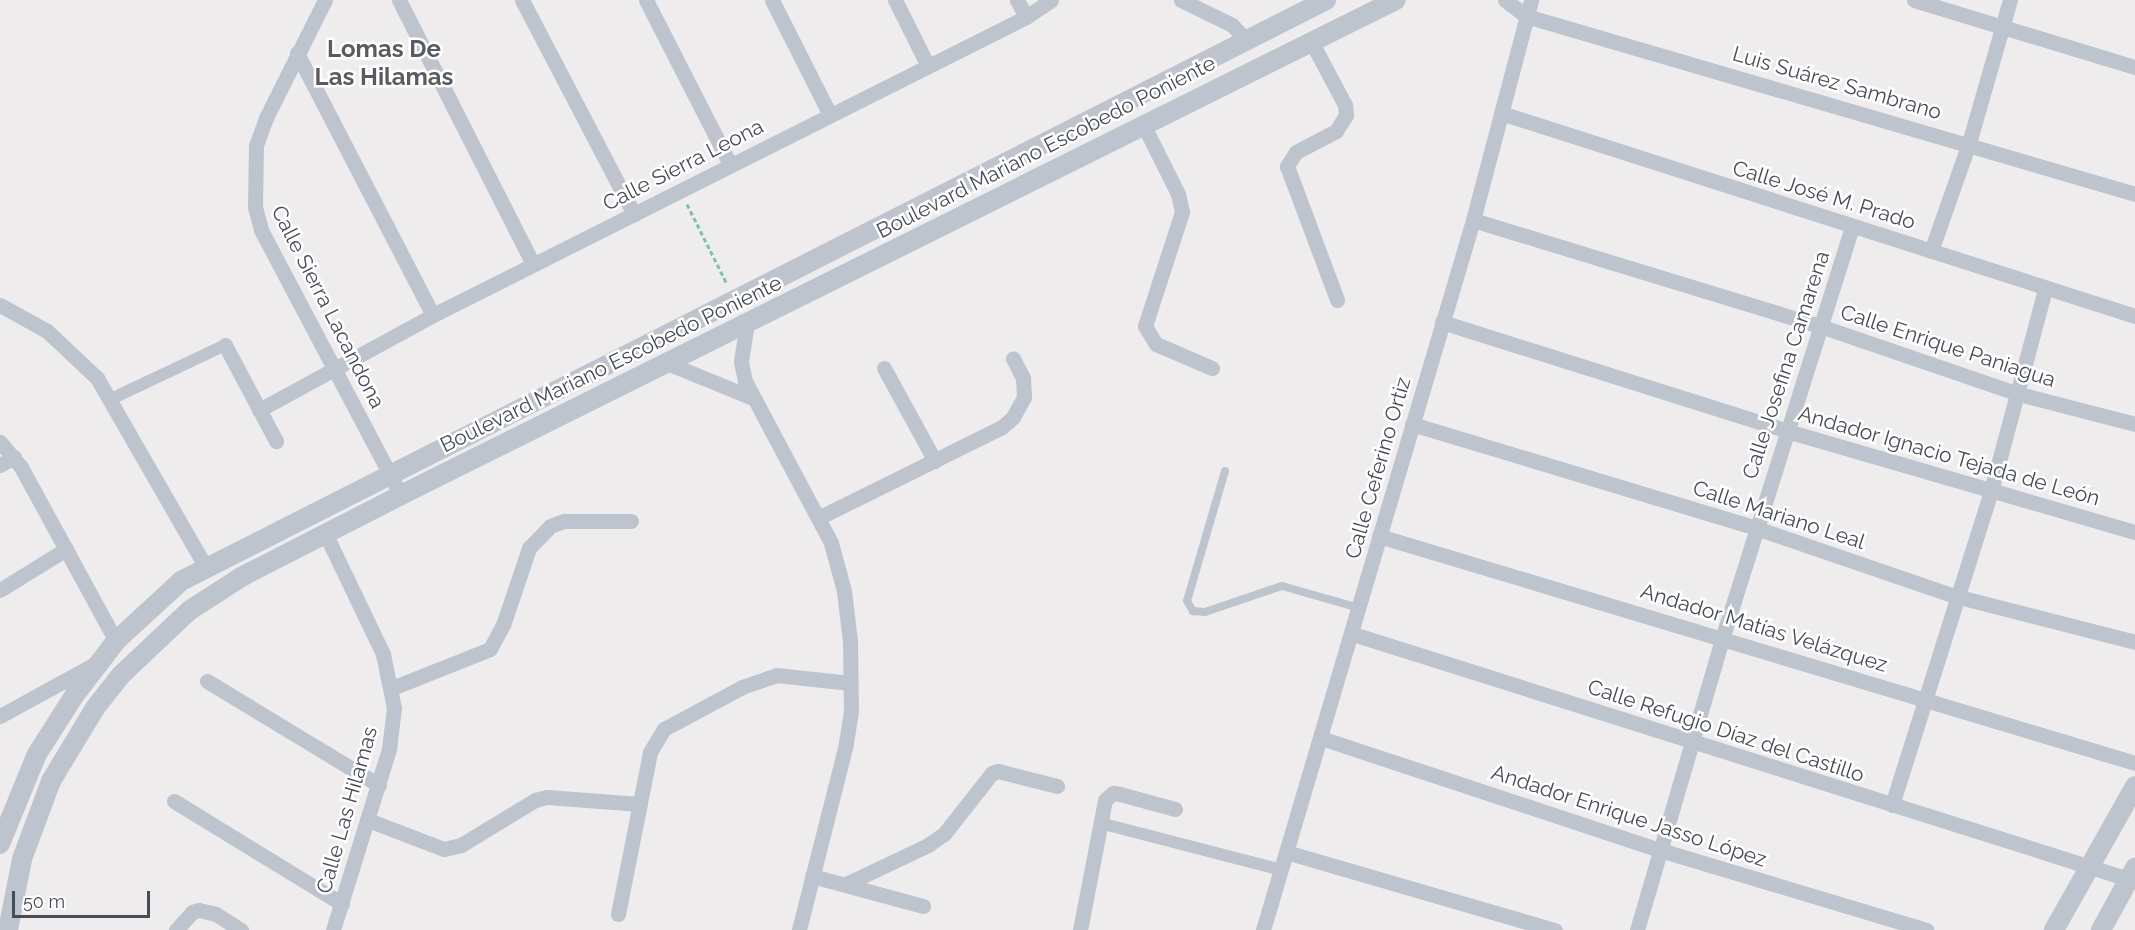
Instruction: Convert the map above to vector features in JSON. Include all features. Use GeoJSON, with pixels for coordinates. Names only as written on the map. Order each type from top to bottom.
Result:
{"type":"FeatureCollection","features":[{"type":"Feature","properties":{"kind":"street","name":"Calle Sierra Lacandona"},"geometry":{"type":"LineString","coordinates":[[325,0],[297,53],[256,145],[255,207],[261,230],[401,495]]}},
{"type":"Feature","properties":{"kind":"street"},"geometry":{"type":"LineString","coordinates":[[399,0],[533,264]]}},
{"type":"Feature","properties":{"kind":"street"},"geometry":{"type":"LineString","coordinates":[[522,0],[634,214]]}},
{"type":"Feature","properties":{"kind":"street"},"geometry":{"type":"LineString","coordinates":[[646,0],[730,164]]}},
{"type":"Feature","properties":{"kind":"street"},"geometry":{"type":"LineString","coordinates":[[772,0],[829,113]]}},
{"type":"Feature","properties":{"kind":"street"},"geometry":{"type":"LineString","coordinates":[[895,0],[927,64]]}},
{"type":"Feature","properties":{"kind":"street"},"geometry":{"type":"LineString","coordinates":[[1017,0],[1026,17]]}},
{"type":"Feature","properties":{"kind":"street","name":"Calle Sierra Leona"},"geometry":{"type":"LineString","coordinates":[[259,410],[433,315],[829,113],[1026,17],[1051,0]]}},
{"type":"Feature","properties":{"kind":"street"},"geometry":{"type":"LineString","coordinates":[[1181,0],[1232,25],[1247,41]]}},
{"type":"Feature","properties":{"kind":"street","name":"Boulevard Mariano Escobedo Poniente"},"geometry":{"type":"LineString","coordinates":[[0,844],[37,754],[97,663],[157,600],[205,566],[734,299],[988,174],[1326,0]]}},
{"type":"Feature","properties":{"kind":"street","name":"Boulevard Mariano Escobedo Poniente"},"geometry":{"type":"LineString","coordinates":[[8,930],[14,891],[35,818],[51,781],[108,692],[190,610],[243,576],[401,495],[1396,0]]}},
{"type":"Feature","properties":{"kind":"street"},"geometry":{"type":"LineString","coordinates":[[1505,0],[1526,16]]}},
{"type":"Feature","properties":{"kind":"street","name":"Calle Ceferino Ortiz"},"geometry":{"type":"LineString","coordinates":[[1263,930],[1353,634],[1379,536],[1473,220],[1531,0]]}},
{"type":"Feature","properties":{"kind":"street"},"geometry":{"type":"LineString","coordinates":[[1914,0],[2135,67]]}},
{"type":"Feature","properties":{"kind":"street"},"geometry":{"type":"LineString","coordinates":[[1931,251],[1969,143],[2010,0]]}},
{"type":"Feature","properties":{"kind":"street","name":"Luis Suárez Sambrano"},"geometry":{"type":"LineString","coordinates":[[1526,16],[1969,143],[2135,194]]}},
{"type":"Feature","properties":{"kind":"street"},"geometry":{"type":"LineString","coordinates":[[1311,41],[1345,105],[1346,115],[1336,131],[1296,152],[1287,166],[1337,300]]}},
{"type":"Feature","properties":{"kind":"street"},"geometry":{"type":"LineString","coordinates":[[297,53],[433,315]]}},
{"type":"Feature","properties":{"kind":"street","name":"Calle José M. Prado"},"geometry":{"type":"LineString","coordinates":[[1501,114],[1931,251],[2045,290],[2135,316]]}},
{"type":"Feature","properties":{"kind":"street"},"geometry":{"type":"LineString","coordinates":[[1144,126],[1178,194],[1182,212],[1145,326],[1156,344],[1212,368]]}},
{"type":"Feature","properties":{"kind":"street"},"geometry":{"type":"LineString","coordinates":[[988,174],[1001,198]]}},
{"type":"Feature","properties":{"kind":"street","name":"Calle Enrique Paniagua"},"geometry":{"type":"LineString","coordinates":[[1473,220],[1820,326],[2019,394],[2135,424]]}},
{"type":"Feature","properties":{"kind":"street","name":"Calle Josefina Camarena"},"geometry":{"type":"LineString","coordinates":[[1637,930],[1756,528],[1852,227]]}},
{"type":"Feature","properties":{"kind":"street"},"geometry":{"type":"LineString","coordinates":[[1892,805],[1955,596],[1991,491],[2019,394],[2045,290]]}},
{"type":"Feature","properties":{"kind":"street"},"geometry":{"type":"LineString","coordinates":[[0,305],[69,348],[111,399],[205,566]]}},
{"type":"Feature","properties":{"kind":"street","name":"Andador Ignacio Tejada de León"},"geometry":{"type":"LineString","coordinates":[[1442,322],[1787,431],[2135,532]]}},
{"type":"Feature","properties":{"kind":"street"},"geometry":{"type":"LineString","coordinates":[[747,323],[741,362],[755,399],[820,517],[844,591],[851,683],[846,744],[799,930]]}},
{"type":"Feature","properties":{"kind":"street"},"geometry":{"type":"LineString","coordinates":[[111,399],[225,345],[276,441]]}},
{"type":"Feature","properties":{"kind":"street"},"geometry":{"type":"LineString","coordinates":[[820,517],[935,461],[1013,417],[1024,398],[1025,387],[1013,358]]}},
{"type":"Feature","properties":{"kind":"street"},"geometry":{"type":"LineString","coordinates":[[667,363],[755,399]]}},
{"type":"Feature","properties":{"kind":"street"},"geometry":{"type":"LineString","coordinates":[[884,368],[935,461]]}},
{"type":"Feature","properties":{"kind":"street","name":"Calle Mariano Leal"},"geometry":{"type":"LineString","coordinates":[[1412,424],[1756,528],[1955,596],[2135,642]]}},
{"type":"Feature","properties":{"kind":"street"},"geometry":{"type":"LineString","coordinates":[[0,442],[14,457],[116,641]]}},
{"type":"Feature","properties":{"kind":"street"},"geometry":{"type":"LineString","coordinates":[[0,465],[14,457]]}},
{"type":"Feature","properties":{"kind":"street"},"geometry":{"type":"LineString","coordinates":[[392,688],[490,648],[503,625],[529,548],[550,526],[564,521],[632,521]]}},
{"type":"Feature","properties":{"kind":"street","name":"Calle Las Hilamas"},"geometry":{"type":"LineString","coordinates":[[326,535],[383,654],[392,688],[393,728],[379,785],[333,930]]}},
{"type":"Feature","properties":{"kind":"street","name":"Andador Matías Velázquez"},"geometry":{"type":"LineString","coordinates":[[1379,536],[1723,636],[2135,763]]}},
{"type":"Feature","properties":{"kind":"street"},"geometry":{"type":"LineString","coordinates":[[0,590],[66,549]]}},
{"type":"Feature","properties":{"kind":"street","name":"Calle Refugio Díaz del Castillo"},"geometry":{"type":"LineString","coordinates":[[1353,634],[2087,868],[2133,876]]}},
{"type":"Feature","properties":{"kind":"street"},"geometry":{"type":"LineString","coordinates":[[0,716],[97,663]]}},
{"type":"Feature","properties":{"kind":"street"},"geometry":{"type":"LineString","coordinates":[[618,914],[650,752],[664,729],[675,720],[742,687],[776,675],[851,683]]}},
{"type":"Feature","properties":{"kind":"street"},"geometry":{"type":"LineString","coordinates":[[207,681],[379,785]]}},
{"type":"Feature","properties":{"kind":"street","name":"Andador Enrique Jasso López"},"geometry":{"type":"LineString","coordinates":[[1321,738],[1660,850],[1926,930]]}},
{"type":"Feature","properties":{"kind":"street"},"geometry":{"type":"LineString","coordinates":[[846,884],[928,846],[944,834],[992,773],[998,771],[1058,786]]}},
{"type":"Feature","properties":{"kind":"street"},"geometry":{"type":"LineString","coordinates":[[2054,930],[2135,786]]}},
{"type":"Feature","properties":{"kind":"street"},"geometry":{"type":"LineString","coordinates":[[1080,930],[1105,800],[1113,793],[1175,809]]}},
{"type":"Feature","properties":{"kind":"street"},"geometry":{"type":"LineString","coordinates":[[368,820],[444,849],[461,845],[535,800],[547,797],[640,804]]}},
{"type":"Feature","properties":{"kind":"street"},"geometry":{"type":"LineString","coordinates":[[174,801],[342,904]]}},
{"type":"Feature","properties":{"kind":"street"},"geometry":{"type":"LineString","coordinates":[[1100,823],[1282,870]]}},
{"type":"Feature","properties":{"kind":"street"},"geometry":{"type":"LineString","coordinates":[[1287,852],[1555,930]]}},
{"type":"Feature","properties":{"kind":"street"},"geometry":{"type":"LineString","coordinates":[[812,876],[924,906]]}},
{"type":"Feature","properties":{"kind":"street"},"geometry":{"type":"LineString","coordinates":[[2101,930],[2133,876]]}},
{"type":"Feature","properties":{"kind":"street"},"geometry":{"type":"LineString","coordinates":[[176,930],[192,912],[199,910],[216,914],[241,930]]}},
{"type":"Feature","properties":{"kind":"lane"},"geometry":{"type":"LineString","coordinates":[[1226,471],[1187,601],[1193,611],[1205,612],[1282,586],[1360,609]]}},
{"type":"Feature","properties":{"kind":"path"},"geometry":{"type":"LineString","coordinates":[[680,189],[734,299]]}},
{"type":"Feature","properties":{"kind":"district","name":"Lomas De Las Hilamas"},"geometry":{"type":"Point","coordinates":[384,63]}}]}
